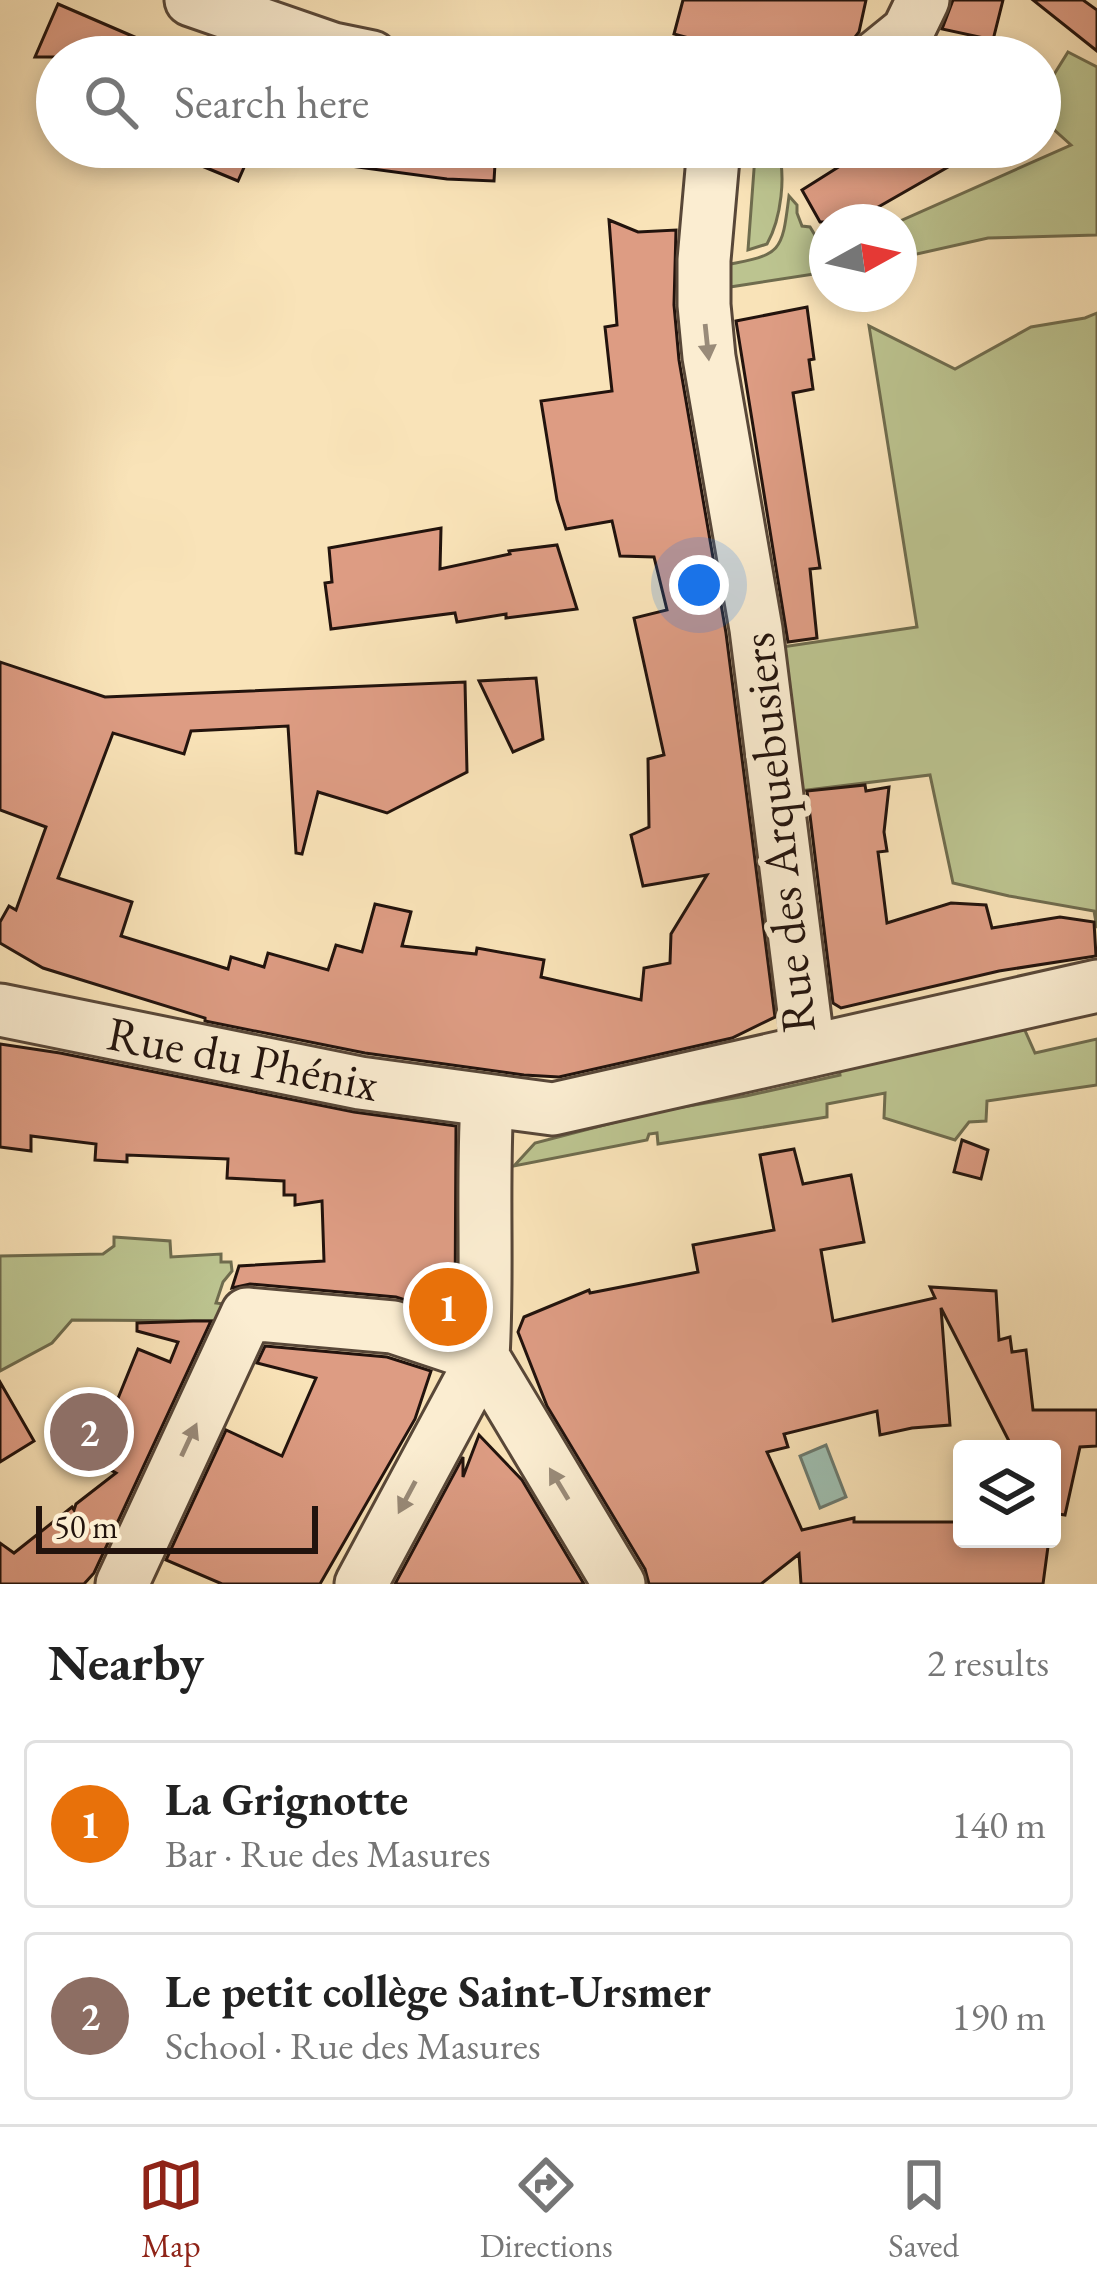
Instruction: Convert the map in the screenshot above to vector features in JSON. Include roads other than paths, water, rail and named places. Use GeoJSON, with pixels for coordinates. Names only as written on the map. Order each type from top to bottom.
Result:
{"type":"FeatureCollection","features":[{"type":"Feature","properties":{"kind":"street"},"geometry":{"type":"LineString","coordinates":[[191,0],[295,36]]}},
{"type":"Feature","properties":{"kind":"street"},"geometry":{"type":"LineString","coordinates":[[902,36],[923,0]]}},
{"type":"Feature","properties":{"kind":"street","name":"Rue des Arquebusiers"},"geometry":{"type":"LineString","coordinates":[[487,1102],[553,1109],[809,1051],[756,629],[709,357],[704,305],[711,168]]}},
{"type":"Feature","properties":{"kind":"street"},"geometry":{"type":"LineString","coordinates":[[809,1051],[1097,986]]}},
{"type":"Feature","properties":{"kind":"street","name":"Rue du Phénix"},"geometry":{"type":"LineString","coordinates":[[0,1010],[360,1083],[487,1102]]}},
{"type":"Feature","properties":{"kind":"street"},"geometry":{"type":"LineString","coordinates":[[361,1584],[482,1357],[487,1102]]}},
{"type":"Feature","properties":{"kind":"street"},"geometry":{"type":"LineString","coordinates":[[122,1584],[247,1314],[393,1328],[482,1357],[619,1584]]}},
{"type":"Feature","properties":{"kind":"street"},"geometry":{"type":"LineString","coordinates":[[132,1584],[162,1580],[171,1584]]}},
{"type":"Feature","properties":{"kind":"place","name":"La Grignotte"},"geometry":{"type":"Point","coordinates":[448,1307]}},
{"type":"Feature","properties":{"kind":"place","name":"Le petit collège Saint-Ursmer"},"geometry":{"type":"Point","coordinates":[89,1432]}}]}
